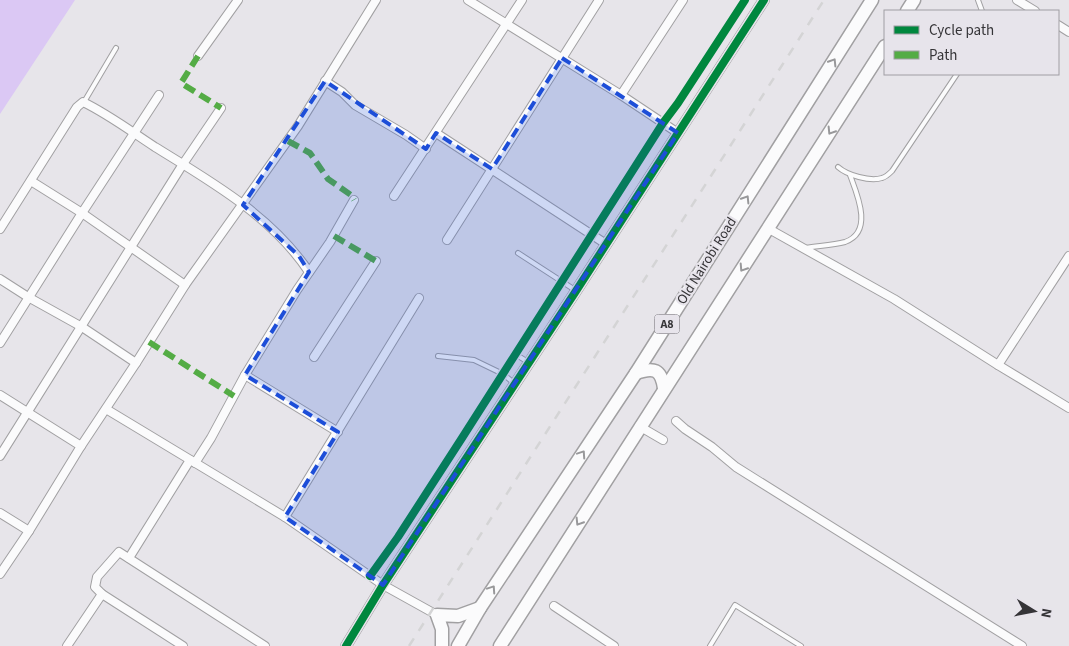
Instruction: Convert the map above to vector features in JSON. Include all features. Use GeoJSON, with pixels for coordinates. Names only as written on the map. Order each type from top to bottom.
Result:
{"type":"FeatureCollection","features":[{"type":"Feature","properties":{"kind":"highway","name":"Old Nairobi Road"},"geometry":{"type":"LineString","coordinates":[[458,646],[480,608],[636,373],[872,0]]}},
{"type":"Feature","properties":{"kind":"highway","name":"A8"},"geometry":{"type":"LineString","coordinates":[[500,646],[639,426],[769,229],[884,48]]}},
{"type":"Feature","properties":{"kind":"highway"},"geometry":{"type":"LineString","coordinates":[[636,373],[651,369],[658,372],[664,388]]}},
{"type":"Feature","properties":{"kind":"highway"},"geometry":{"type":"LineString","coordinates":[[442,646],[443,635],[438,615],[458,616],[480,608]]}},
{"type":"Feature","properties":{"kind":"street"},"geometry":{"type":"LineString","coordinates":[[198,56],[238,0]]}},
{"type":"Feature","properties":{"kind":"street"},"geometry":{"type":"LineString","coordinates":[[0,574],[185,285],[298,126],[376,0]]}},
{"type":"Feature","properties":{"kind":"street"},"geometry":{"type":"LineString","coordinates":[[468,0],[678,133]]}},
{"type":"Feature","properties":{"kind":"street"},"geometry":{"type":"LineString","coordinates":[[394,196],[522,0]]}},
{"type":"Feature","properties":{"kind":"street"},"geometry":{"type":"LineString","coordinates":[[447,240],[599,0]]}},
{"type":"Feature","properties":{"kind":"street"},"geometry":{"type":"LineString","coordinates":[[620,95],[683,0]]}},
{"type":"Feature","properties":{"kind":"street"},"geometry":{"type":"LineString","coordinates":[[346,646],[513,382],[764,0]]}},
{"type":"Feature","properties":{"kind":"street"},"geometry":{"type":"LineString","coordinates":[[1017,0],[1033,10]]}},
{"type":"Feature","properties":{"kind":"street"},"geometry":{"type":"LineString","coordinates":[[326,81],[342,92],[355,105],[426,149]]}},
{"type":"Feature","properties":{"kind":"street"},"geometry":{"type":"LineString","coordinates":[[0,343],[159,95]]}},
{"type":"Feature","properties":{"kind":"street"},"geometry":{"type":"LineString","coordinates":[[0,229],[76,107],[83,102],[183,164],[243,205],[274,231],[299,256],[309,272]]}},
{"type":"Feature","properties":{"kind":"street"},"geometry":{"type":"LineString","coordinates":[[0,456],[183,164],[221,108]]}},
{"type":"Feature","properties":{"kind":"street"},"geometry":{"type":"LineString","coordinates":[[436,133],[604,242]]}},
{"type":"Feature","properties":{"kind":"street"},"geometry":{"type":"LineString","coordinates":[[31,180],[185,285]]}},
{"type":"Feature","properties":{"kind":"street"},"geometry":{"type":"LineString","coordinates":[[129,558],[211,438],[245,375],[309,272],[330,242],[354,200]]}},
{"type":"Feature","properties":{"kind":"street"},"geometry":{"type":"LineString","coordinates":[[769,229],[894,299],[998,366],[1069,408]]}},
{"type":"Feature","properties":{"kind":"street"},"geometry":{"type":"LineString","coordinates":[[998,366],[1069,256]]}},
{"type":"Feature","properties":{"kind":"street"},"geometry":{"type":"LineString","coordinates":[[314,357],[376,261]]}},
{"type":"Feature","properties":{"kind":"street"},"geometry":{"type":"LineString","coordinates":[[0,279],[82,327],[136,363]]}},
{"type":"Feature","properties":{"kind":"street"},"geometry":{"type":"LineString","coordinates":[[284,517],[419,298]]}},
{"type":"Feature","properties":{"kind":"street"},"geometry":{"type":"LineString","coordinates":[[245,375],[338,432]]}},
{"type":"Feature","properties":{"kind":"street"},"geometry":{"type":"LineString","coordinates":[[0,395],[81,446]]}},
{"type":"Feature","properties":{"kind":"street"},"geometry":{"type":"LineString","coordinates":[[106,409],[284,517],[383,585],[438,615]]}},
{"type":"Feature","properties":{"kind":"street"},"geometry":{"type":"LineString","coordinates":[[676,420],[685,429],[736,466],[1022,646]]}},
{"type":"Feature","properties":{"kind":"street"},"geometry":{"type":"LineString","coordinates":[[639,426],[663,440]]}},
{"type":"Feature","properties":{"kind":"street"},"geometry":{"type":"LineString","coordinates":[[0,513],[29,531]]}},
{"type":"Feature","properties":{"kind":"street"},"geometry":{"type":"LineString","coordinates":[[183,646],[102,594],[95,587],[97,577],[120,552],[265,646]]}},
{"type":"Feature","properties":{"kind":"street"},"geometry":{"type":"LineString","coordinates":[[67,646],[102,594]]}},
{"type":"Feature","properties":{"kind":"street"},"geometry":{"type":"LineString","coordinates":[[554,606],[614,646]]}},
{"type":"Feature","properties":{"kind":"lane"},"geometry":{"type":"LineString","coordinates":[[83,102],[116,48]]}},
{"type":"Feature","properties":{"kind":"lane"},"geometry":{"type":"LineString","coordinates":[[838,166],[850,175],[876,180],[884,178],[892,171],[956,75]]}},
{"type":"Feature","properties":{"kind":"lane"},"geometry":{"type":"LineString","coordinates":[[804,248],[847,241],[855,235],[860,227],[861,206],[850,175]]}},
{"type":"Feature","properties":{"kind":"lane"},"geometry":{"type":"LineString","coordinates":[[518,253],[574,289]]}},
{"type":"Feature","properties":{"kind":"lane"},"geometry":{"type":"LineString","coordinates":[[516,354],[527,361]]}},
{"type":"Feature","properties":{"kind":"lane"},"geometry":{"type":"LineString","coordinates":[[438,356],[474,360],[513,382]]}},
{"type":"Feature","properties":{"kind":"lane"},"geometry":{"type":"LineString","coordinates":[[710,646],[735,605],[801,646]]}},
{"type":"Feature","properties":{"kind":"highlighted area"},"geometry":{"type":"Polygon","coordinates":[[[562,58],[678,133],[383,585],[285,517],[338,432],[245,375],[309,272],[299,256],[243,205],[325,81],[426,149],[436,133],[492,169],[562,58]]]}},
{"type":"Feature","properties":{"kind":"shaded area"},"geometry":{"type":"Polygon","coordinates":[[[0,0],[75,0],[0,114],[0,0]]]}},
{"type":"Feature","properties":{"kind":"railway"},"geometry":{"type":"LineString","coordinates":[[409,646],[824,0]]}},
{"type":"Feature","properties":{"kind":"marked path"},"geometry":{"type":"LineString","coordinates":[[198,56],[181,83],[221,108]]}},
{"type":"Feature","properties":{"kind":"marked path"},"geometry":{"type":"LineString","coordinates":[[288,141],[310,153],[328,179],[351,195],[354,200]]}},
{"type":"Feature","properties":{"kind":"marked path"},"geometry":{"type":"LineString","coordinates":[[334,236],[376,261]]}},
{"type":"Feature","properties":{"kind":"marked path"},"geometry":{"type":"LineString","coordinates":[[149,342],[234,396]]}},
{"type":"Feature","properties":{"kind":"cycle path"},"geometry":{"type":"LineString","coordinates":[[370,576],[398,537],[663,123],[745,0]]}},
{"type":"Feature","properties":{"kind":"cycle path"},"geometry":{"type":"LineString","coordinates":[[346,646],[383,585],[764,0]]}}]}
